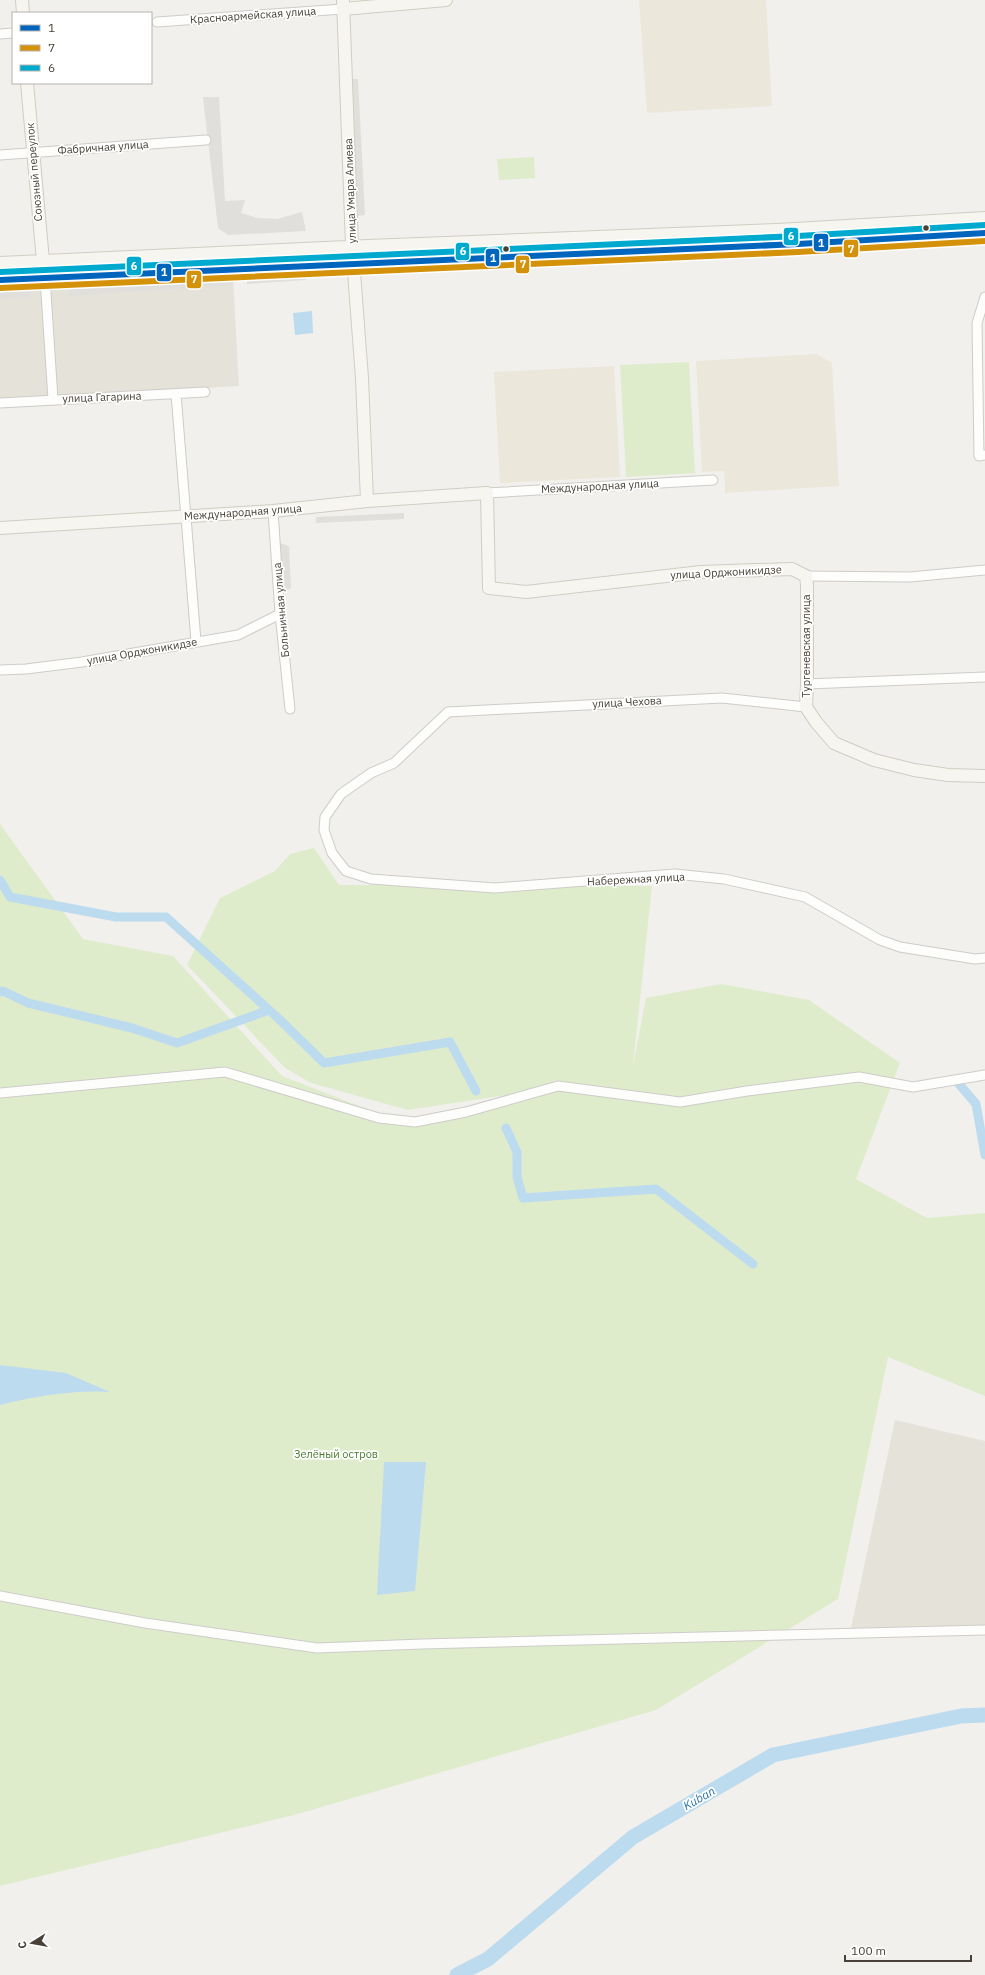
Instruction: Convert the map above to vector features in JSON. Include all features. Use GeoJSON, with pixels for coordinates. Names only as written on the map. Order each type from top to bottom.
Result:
{"type":"FeatureCollection","features":[{"type":"Feature","properties":{"kind":"main road"},"geometry":{"type":"LineString","coordinates":[[22,0],[23,12]]}},
{"type":"Feature","properties":{"kind":"main road","name":"Красноармейская улица"},"geometry":{"type":"LineString","coordinates":[[343,4],[446,0]]}},
{"type":"Feature","properties":{"kind":"main road","name":"улица Умара Алиева"},"geometry":{"type":"LineString","coordinates":[[343,4],[352,246],[362,378],[367,501]]}},
{"type":"Feature","properties":{"kind":"main road","name":"Союзный переулок"},"geometry":{"type":"LineString","coordinates":[[27,84],[43,261]]}},
{"type":"Feature","properties":{"kind":"main road"},"geometry":{"type":"LineString","coordinates":[[0,263],[352,246],[777,230],[985,218]]}},
{"type":"Feature","properties":{"kind":"main road"},"geometry":{"type":"LineString","coordinates":[[0,280],[798,244],[985,233]]}},
{"type":"Feature","properties":{"kind":"main road","name":"Международная улица"},"geometry":{"type":"LineString","coordinates":[[0,528],[273,511],[367,501],[487,492]]}},
{"type":"Feature","properties":{"kind":"main road","name":"улица Орджоникидзе"},"geometry":{"type":"LineString","coordinates":[[487,492],[489,588],[526,592],[663,576],[728,571],[792,569],[806,576]]}},
{"type":"Feature","properties":{"kind":"main road","name":"Тургеневская улица"},"geometry":{"type":"LineString","coordinates":[[806,576],[806,707],[816,722],[834,743],[874,760],[914,770],[934,773],[985,776]]}},
{"type":"Feature","properties":{"kind":"street","name":"Красноармейская улица"},"geometry":{"type":"LineString","coordinates":[[157,22],[343,4]]}},
{"type":"Feature","properties":{"kind":"street"},"geometry":{"type":"LineString","coordinates":[[0,34],[12,34]]}},
{"type":"Feature","properties":{"kind":"street","name":"Фабричная улица"},"geometry":{"type":"LineString","coordinates":[[0,155],[206,140]]}},
{"type":"Feature","properties":{"kind":"street"},"geometry":{"type":"LineString","coordinates":[[45,278],[53,399]]}},
{"type":"Feature","properties":{"kind":"street"},"geometry":{"type":"LineString","coordinates":[[982,456],[977,324],[985,297]]}},
{"type":"Feature","properties":{"kind":"street","name":"улица Гагарина"},"geometry":{"type":"LineString","coordinates":[[0,403],[205,392]]}},
{"type":"Feature","properties":{"kind":"street"},"geometry":{"type":"LineString","coordinates":[[176,394],[196,642]]}},
{"type":"Feature","properties":{"kind":"street","name":"Международная улица"},"geometry":{"type":"LineString","coordinates":[[487,492],[713,480]]}},
{"type":"Feature","properties":{"kind":"street","name":"Больничная улица"},"geometry":{"type":"LineString","coordinates":[[273,511],[280,614],[290,709]]}},
{"type":"Feature","properties":{"kind":"street","name":"улица Орджоникидзе"},"geometry":{"type":"LineString","coordinates":[[806,576],[910,578],[985,570]]}},
{"type":"Feature","properties":{"kind":"street","name":"улица Орджоникидзе"},"geometry":{"type":"LineString","coordinates":[[0,670],[26,669],[82,662],[238,635],[280,614]]}},
{"type":"Feature","properties":{"kind":"street"},"geometry":{"type":"LineString","coordinates":[[807,684],[985,677]]}},
{"type":"Feature","properties":{"kind":"street","name":"улица Чехова"},"geometry":{"type":"LineString","coordinates":[[346,871],[332,853],[324,830],[324,817],[341,794],[370,773],[394,763],[448,712],[722,698],[806,707]]}},
{"type":"Feature","properties":{"kind":"street","name":"Набережная улица"},"geometry":{"type":"LineString","coordinates":[[346,871],[371,879],[495,888],[675,874],[724,879],[805,897],[880,940],[900,947],[975,959],[985,958]]}},
{"type":"Feature","properties":{"kind":"street"},"geometry":{"type":"LineString","coordinates":[[0,1093],[225,1072],[379,1118],[415,1122],[466,1112],[558,1086],[680,1102],[747,1091],[859,1077],[913,1087],[985,1075]]}},
{"type":"Feature","properties":{"kind":"street"},"geometry":{"type":"LineString","coordinates":[[0,1596],[145,1623],[317,1648],[985,1630]]}},
{"type":"Feature","properties":{"kind":"shaded area"},"geometry":{"type":"Polygon","coordinates":[[[639,0],[766,0],[772,106],[647,113],[639,0]]]}},
{"type":"Feature","properties":{"kind":"shaded area"},"geometry":{"type":"Polygon","coordinates":[[[351,79],[358,79],[365,215],[358,216],[351,79]]]}},
{"type":"Feature","properties":{"kind":"shaded area"},"geometry":{"type":"Polygon","coordinates":[[[203,97],[219,97],[225,201],[245,200],[241,213],[258,218],[277,219],[302,212],[306,231],[228,235],[218,228],[203,97]]]}},
{"type":"Feature","properties":{"kind":"shaded area"},"geometry":{"type":"Polygon","coordinates":[[[306,273],[306,280],[247,284],[247,277],[306,273]]]}},
{"type":"Feature","properties":{"kind":"shaded area"},"geometry":{"type":"Polygon","coordinates":[[[233,278],[239,386],[0,400],[0,287],[69,284],[69,289],[233,278]]]}},
{"type":"Feature","properties":{"kind":"shaded area"},"geometry":{"type":"Polygon","coordinates":[[[233,278],[233,285],[69,296],[69,289],[233,278]]]}},
{"type":"Feature","properties":{"kind":"shaded area"},"geometry":{"type":"Polygon","coordinates":[[[30,289],[30,297],[0,299],[0,291],[30,289]]]}},
{"type":"Feature","properties":{"kind":"shaded area"},"geometry":{"type":"Polygon","coordinates":[[[817,354],[832,363],[839,486],[725,493],[724,471],[702,472],[696,361],[817,354]]]}},
{"type":"Feature","properties":{"kind":"shaded area"},"geometry":{"type":"Polygon","coordinates":[[[614,366],[620,477],[500,483],[494,372],[614,366]]]}},
{"type":"Feature","properties":{"kind":"shaded area"},"geometry":{"type":"Polygon","coordinates":[[[404,513],[404,519],[316,523],[316,517],[404,513]]]}},
{"type":"Feature","properties":{"kind":"shaded area"},"geometry":{"type":"Polygon","coordinates":[[[280,543],[289,546],[291,588],[282,593],[280,543]]]}},
{"type":"Feature","properties":{"kind":"shaded area"},"geometry":{"type":"Polygon","coordinates":[[[895,1420],[985,1441],[985,1625],[851,1628],[895,1420]]]}},
{"type":"Feature","properties":{"kind":"green space"},"geometry":{"type":"Polygon","coordinates":[[[534,157],[535,178],[499,180],[497,159],[534,157]]]}},
{"type":"Feature","properties":{"kind":"green space"},"geometry":{"type":"Polygon","coordinates":[[[689,362],[695,473],[626,477],[620,365],[689,362]]]}},
{"type":"Feature","properties":{"kind":"green space","name":"Зелёный остров"},"geometry":{"type":"Polygon","coordinates":[[[0,824],[83,939],[173,956],[282,1076],[413,1127],[546,1089],[408,1110],[311,1083],[285,1068],[187,965],[220,898],[275,871],[290,854],[314,848],[339,885],[652,886],[633,1066],[646,998],[721,984],[809,1000],[900,1063],[856,1179],[927,1218],[985,1213],[985,1396],[888,1357],[838,1599],[656,1710],[294,1815],[0,1886],[0,824]]]}},
{"type":"Feature","properties":{"kind":"water"},"geometry":{"type":"Polygon","coordinates":[[[312,311],[313,333],[295,335],[293,313],[312,311]]]}},
{"type":"Feature","properties":{"kind":"water"},"geometry":{"type":"Polygon","coordinates":[[[0,1365],[66,1373],[110,1392],[55,1394],[0,1405],[0,1365]]]}},
{"type":"Feature","properties":{"kind":"water"},"geometry":{"type":"Polygon","coordinates":[[[384,1462],[426,1462],[415,1591],[377,1595],[384,1462]]]}},
{"type":"Feature","properties":{"kind":"waterway"},"geometry":{"type":"LineString","coordinates":[[0,880],[10,897],[116,917],[166,917],[278,1018],[324,1063],[450,1042],[476,1091]]}},
{"type":"Feature","properties":{"kind":"waterway"},"geometry":{"type":"LineString","coordinates":[[0,992],[3,991],[28,1003],[132,1028],[177,1043],[269,1010]]}},
{"type":"Feature","properties":{"kind":"waterway"},"geometry":{"type":"LineString","coordinates":[[959,1084],[976,1104],[985,1155]]}},
{"type":"Feature","properties":{"kind":"waterway"},"geometry":{"type":"LineString","coordinates":[[506,1128],[517,1152],[517,1177],[523,1198],[656,1189],[753,1264]]}},
{"type":"Feature","properties":{"kind":"waterway","name":"Kuban"},"geometry":{"type":"LineString","coordinates":[[457,1975],[488,1959],[633,1837],[773,1755],[961,1716],[985,1715]]}},
{"type":"Feature","properties":{"kind":"transit line","name":"6"},"geometry":{"type":"LineString","coordinates":[[0,272],[798,236],[985,225]]}},
{"type":"Feature","properties":{"kind":"transit line","name":"1"},"geometry":{"type":"LineString","coordinates":[[0,280],[798,244],[985,233]]}},
{"type":"Feature","properties":{"kind":"transit line","name":"7"},"geometry":{"type":"LineString","coordinates":[[0,288],[798,252],[985,241]]}}]}
